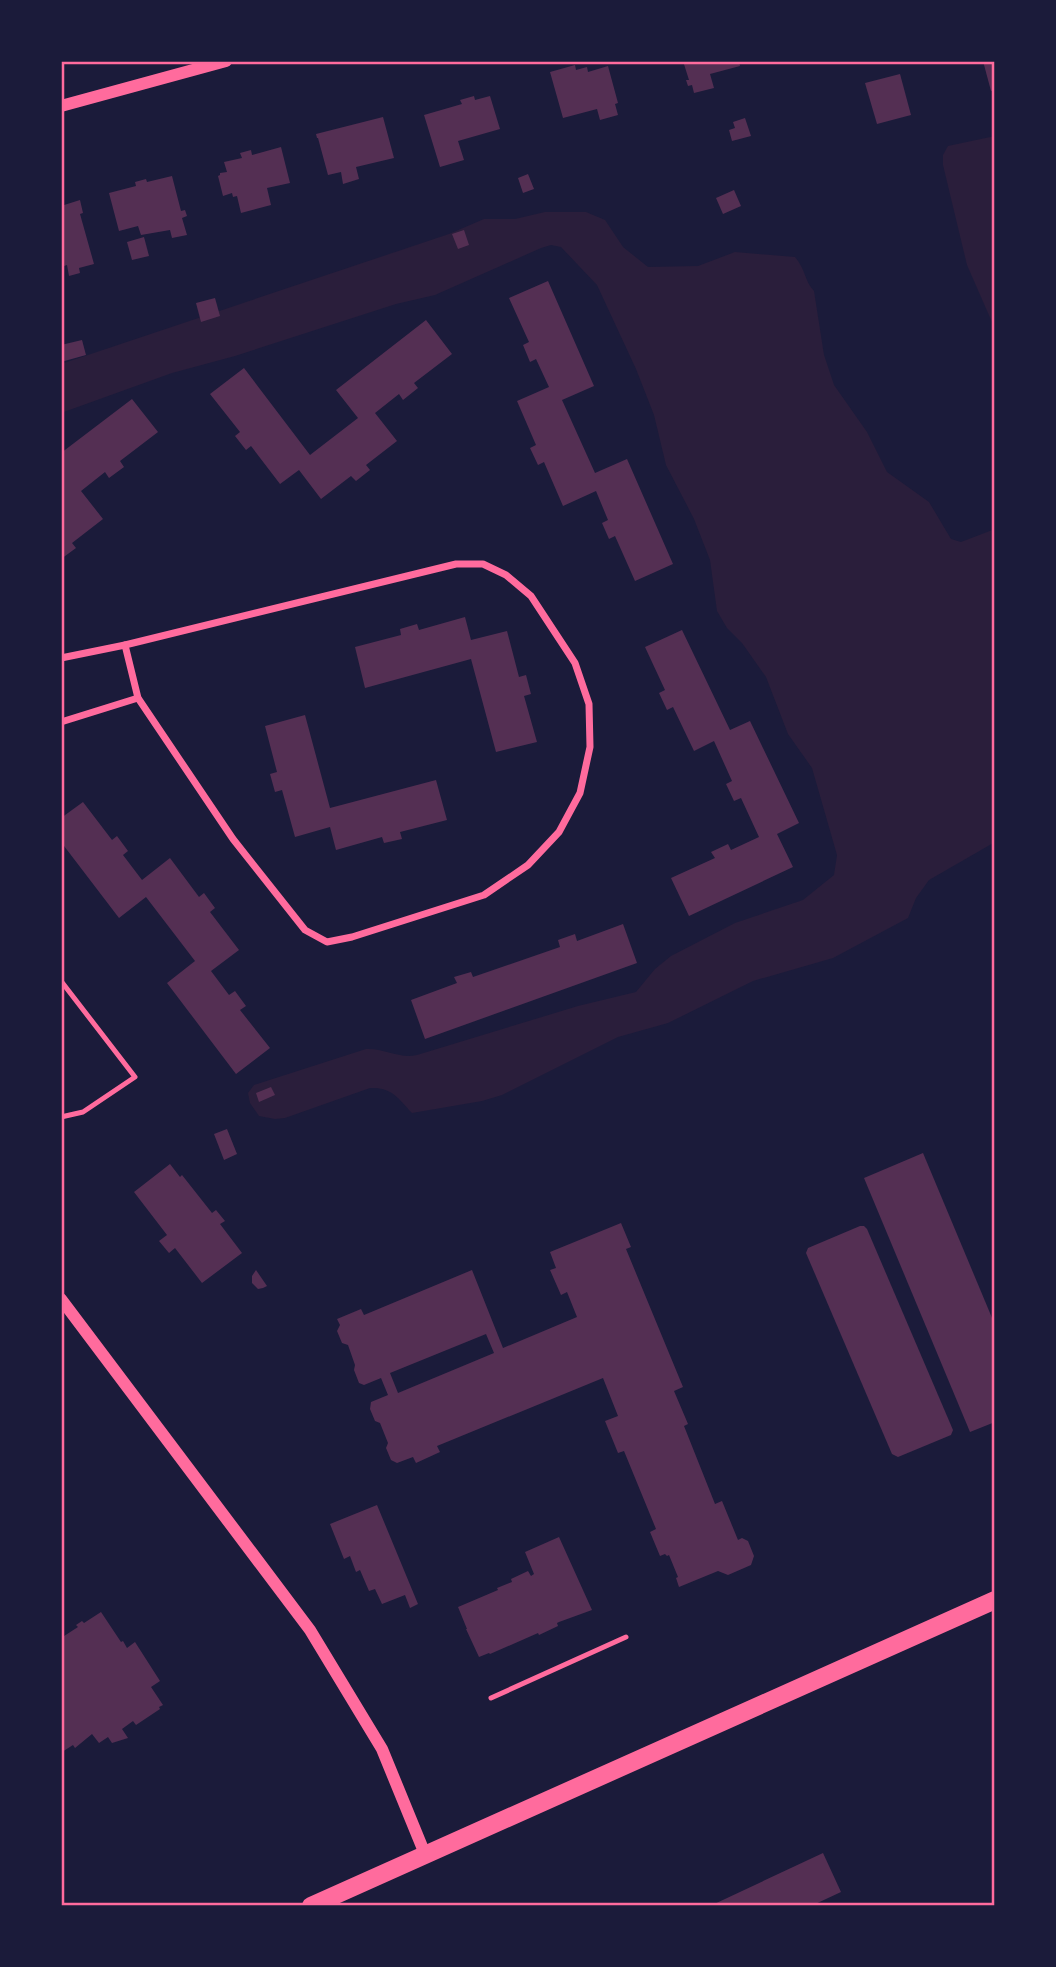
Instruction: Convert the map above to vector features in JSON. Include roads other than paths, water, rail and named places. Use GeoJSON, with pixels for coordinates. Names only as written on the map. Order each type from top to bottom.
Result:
{"type":"FeatureCollection","features":[{"type":"Feature","properties":{"kind":"main road"},"geometry":{"type":"LineString","coordinates":[[311,1906],[995,1600]]}},
{"type":"Feature","properties":{"kind":"street"},"geometry":{"type":"LineString","coordinates":[[61,106],[226,61]]}},
{"type":"Feature","properties":{"kind":"street"},"geometry":{"type":"LineString","coordinates":[[61,658],[125,645],[456,564],[483,564],[506,575],[531,596],[575,663],[589,704],[590,747],[580,793],[559,832],[528,864],[484,894],[352,937],[327,942],[304,930],[233,839],[138,698],[125,645]]}},
{"type":"Feature","properties":{"kind":"street"},"geometry":{"type":"LineString","coordinates":[[61,722],[138,698]]}},
{"type":"Feature","properties":{"kind":"street"},"geometry":{"type":"LineString","coordinates":[[61,1299],[310,1630],[382,1749],[425,1854]]}},
{"type":"Feature","properties":{"kind":"lane"},"geometry":{"type":"LineString","coordinates":[[61,981],[135,1077],[83,1112],[61,1117]]}},
{"type":"Feature","properties":{"kind":"lane"},"geometry":{"type":"LineString","coordinates":[[491,1698],[626,1637]]}}]}
